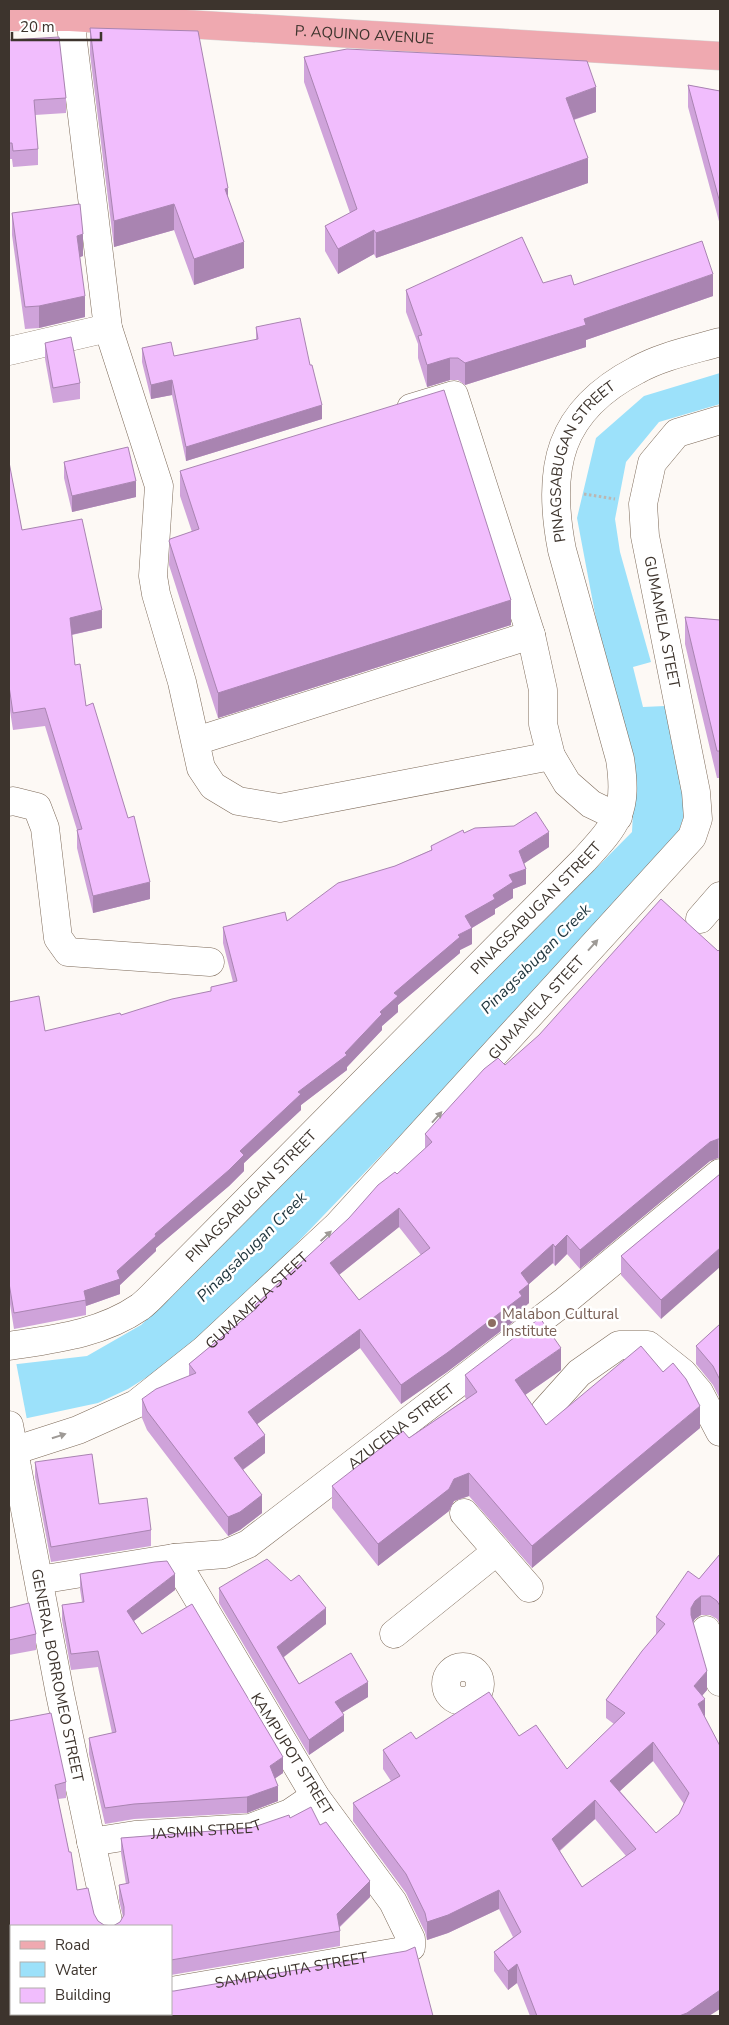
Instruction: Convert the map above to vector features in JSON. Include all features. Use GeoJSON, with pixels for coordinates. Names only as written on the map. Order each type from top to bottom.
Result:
{"type":"FeatureCollection","features":[{"type":"Feature","properties":{"kind":"main road","name":"P. AQUINO AVENUE"},"geometry":{"type":"LineString","coordinates":[[9,17],[70,13],[720,56]]}},
{"type":"Feature","properties":{"kind":"street"},"geometry":{"type":"LineString","coordinates":[[70,13],[108,328],[159,486],[153,576],[156,594],[182,682],[201,768],[213,786],[238,801],[280,808],[552,756]]}},
{"type":"Feature","properties":{"kind":"street"},"geometry":{"type":"LineString","coordinates":[[9,351],[108,328]]}},
{"type":"Feature","properties":{"kind":"street","name":"PINAGSABUGAN STREET"},"geometry":{"type":"LineString","coordinates":[[9,1346],[67,1337],[92,1330],[116,1321],[140,1306],[162,1286],[605,837],[618,816],[623,798],[623,781],[620,760],[562,550],[556,520],[555,489],[560,454],[575,421],[600,392],[638,369],[678,354],[720,342]]}},
{"type":"Feature","properties":{"kind":"street"},"geometry":{"type":"LineString","coordinates":[[390,415],[454,395],[532,635],[543,690],[543,724],[552,756],[567,783],[591,804],[618,816]]}},
{"type":"Feature","properties":{"kind":"street","name":"GUMAMELA STEET"},"geometry":{"type":"LineString","coordinates":[[13,1451],[78,1430],[136,1404],[204,1350],[338,1225],[692,837],[698,818],[696,792],[645,536],[643,504],[652,463],[677,433],[720,420]]}},
{"type":"Feature","properties":{"kind":"street"},"geometry":{"type":"LineString","coordinates":[[159,486],[186,478]]}},
{"type":"Feature","properties":{"kind":"street"},"geometry":{"type":"LineString","coordinates":[[196,741],[532,635]]}},
{"type":"Feature","properties":{"kind":"street"},"geometry":{"type":"LineString","coordinates":[[9,802],[13,801],[37,807],[44,828],[58,938],[68,952],[210,962]]}},
{"type":"Feature","properties":{"kind":"street"},"geometry":{"type":"LineString","coordinates":[[700,919],[720,896]]}},
{"type":"Feature","properties":{"kind":"street","name":"AZUCENA STREET"},"geometry":{"type":"LineString","coordinates":[[39,1580],[174,1558],[225,1554],[248,1544],[565,1301],[720,1173]]}},
{"type":"Feature","properties":{"kind":"street"},"geometry":{"type":"LineString","coordinates":[[545,1410],[579,1373],[619,1345],[648,1345],[683,1373],[699,1392],[720,1432]]}},
{"type":"Feature","properties":{"kind":"street","name":"GENERAL BORROMEO STREET"},"geometry":{"type":"LineString","coordinates":[[9,1425],[109,1925]]}},
{"type":"Feature","properties":{"kind":"street"},"geometry":{"type":"LineString","coordinates":[[464,1513],[529,1588]]}},
{"type":"Feature","properties":{"kind":"street"},"geometry":{"type":"LineString","coordinates":[[394,1634],[497,1551]]}},
{"type":"Feature","properties":{"kind":"street","name":"KAMPUPOT STREET"},"geometry":{"type":"LineString","coordinates":[[174,1558],[315,1796],[393,1902],[411,1939],[411,1947]]}},
{"type":"Feature","properties":{"kind":"street"},"geometry":{"type":"LineString","coordinates":[[706,1630],[720,1682]]}},
{"type":"Feature","properties":{"kind":"street","name":"JASMIN STREET"},"geometry":{"type":"LineString","coordinates":[[91,1842],[136,1835],[250,1828],[290,1814],[315,1796]]}},
{"type":"Feature","properties":{"kind":"street","name":"SAMPAGUITA STREET"},"geometry":{"type":"LineString","coordinates":[[172,1991],[403,1951],[411,1947]]}},
{"type":"Feature","properties":{"kind":"path"},"geometry":{"type":"LineString","coordinates":[[584,494],[622,500]]}},
{"type":"Feature","properties":{"kind":"water","name":"Pinagsabugan Creek"},"geometry":{"type":"Polygon","coordinates":[[[720,373],[720,404],[659,422],[626,462],[615,519],[620,552],[651,662],[633,667],[643,707],[665,706],[686,810],[674,845],[612,915],[201,1343],[128,1389],[98,1403],[9,1422],[9,1365],[87,1356],[141,1325],[180,1288],[632,832],[635,773],[600,640],[577,518],[596,438],[644,396],[720,373]]]}},
{"type":"Feature","properties":{"kind":"pier"},"geometry":{"type":"Polygon","coordinates":[[[16,1362],[27,1420],[9,1424],[9,1363],[16,1362]]]}},
{"type":"Feature","properties":{"kind":"building"},"geometry":{"type":"Polygon","coordinates":[[[90,28],[198,31],[228,188],[225,189],[244,242],[194,259],[174,204],[114,221],[90,28]]]}},
{"type":"Feature","properties":{"kind":"building"},"geometry":{"type":"Polygon","coordinates":[[[59,37],[66,98],[34,100],[38,149],[13,151],[12,143],[9,143],[9,40],[59,37]]]}},
{"type":"Feature","properties":{"kind":"building"},"geometry":{"type":"Polygon","coordinates":[[[347,49],[587,61],[596,87],[566,98],[588,158],[376,233],[374,230],[338,249],[325,226],[357,209],[304,57],[347,49]]]}},
{"type":"Feature","properties":{"kind":"building"},"geometry":{"type":"Polygon","coordinates":[[[688,85],[720,91],[720,203],[688,85]]]}},
{"type":"Feature","properties":{"kind":"building"},"geometry":{"type":"Polygon","coordinates":[[[80,204],[83,234],[77,236],[85,296],[39,306],[25,307],[12,213],[80,204]]]}},
{"type":"Feature","properties":{"kind":"building"},"geometry":{"type":"Polygon","coordinates":[[[522,237],[543,283],[571,275],[574,285],[702,241],[713,274],[584,319],[586,325],[465,363],[458,358],[450,358],[427,365],[418,336],[422,335],[406,290],[522,237]]]}},
{"type":"Feature","properties":{"kind":"building"},"geometry":{"type":"Polygon","coordinates":[[[300,318],[310,365],[312,365],[322,405],[186,447],[172,380],[151,385],[142,348],[171,342],[174,356],[258,339],[256,327],[300,318]]]}},
{"type":"Feature","properties":{"kind":"building"},"geometry":{"type":"Polygon","coordinates":[[[71,337],[80,383],[53,388],[45,343],[71,337]]]}},
{"type":"Feature","properties":{"kind":"building"},"geometry":{"type":"Polygon","coordinates":[[[444,390],[511,600],[218,693],[169,541],[199,529],[180,471],[444,390]]]}},
{"type":"Feature","properties":{"kind":"building"},"geometry":{"type":"Polygon","coordinates":[[[128,447],[136,481],[72,496],[64,462],[128,447]]]}},
{"type":"Feature","properties":{"kind":"building"},"geometry":{"type":"Polygon","coordinates":[[[9,462],[22,530],[82,519],[102,610],[70,618],[75,665],[80,664],[86,706],[93,703],[128,818],[134,816],[150,882],[93,896],[77,830],[82,829],[45,708],[13,713],[9,686],[9,462]]]}},
{"type":"Feature","properties":{"kind":"building"},"geometry":{"type":"Polygon","coordinates":[[[685,617],[720,620],[720,751],[717,751],[685,617]]]}},
{"type":"Feature","properties":{"kind":"building"},"geometry":{"type":"Polygon","coordinates":[[[536,812],[549,832],[519,851],[526,869],[509,875],[513,882],[493,895],[495,899],[465,916],[472,928],[458,935],[460,937],[394,993],[398,996],[380,1012],[382,1014],[345,1053],[347,1055],[298,1092],[301,1094],[240,1151],[244,1155],[229,1170],[155,1234],[156,1236],[117,1271],[120,1279],[84,1291],[86,1300],[14,1313],[9,1283],[9,1002],[39,996],[45,1031],[120,1013],[121,1015],[172,999],[211,991],[211,987],[237,981],[223,927],[285,912],[287,921],[338,883],[395,866],[432,850],[431,846],[463,830],[464,833],[475,828],[514,826],[536,812]]]}},
{"type":"Feature","properties":{"kind":"building"},"geometry":{"type":"Polygon","coordinates":[[[661,899],[718,951],[720,949],[720,1139],[710,1142],[580,1250],[567,1235],[555,1247],[553,1244],[521,1273],[529,1284],[519,1292],[522,1296],[401,1385],[360,1329],[248,1412],[265,1435],[234,1458],[262,1495],[240,1512],[228,1517],[147,1411],[142,1399],[156,1389],[196,1373],[189,1364],[257,1308],[255,1305],[349,1218],[378,1185],[395,1172],[397,1174],[432,1142],[425,1134],[484,1069],[498,1058],[505,1065],[539,1035],[661,899]],[[399,1208],[330,1263],[359,1300],[430,1248],[399,1208]]]}},
{"type":"Feature","properties":{"kind":"building"},"geometry":{"type":"Polygon","coordinates":[[[720,1174],[720,1248],[661,1300],[621,1256],[720,1174]]]}},
{"type":"Feature","properties":{"kind":"building"},"geometry":{"type":"Polygon","coordinates":[[[540,1318],[561,1348],[515,1380],[546,1425],[641,1346],[663,1372],[673,1363],[686,1379],[700,1406],[532,1546],[469,1473],[454,1479],[449,1489],[378,1544],[332,1486],[403,1431],[409,1438],[477,1392],[465,1375],[540,1318]]]}},
{"type":"Feature","properties":{"kind":"building"},"geometry":{"type":"Polygon","coordinates":[[[720,1324],[720,1380],[713,1366],[696,1346],[720,1324]]]}},
{"type":"Feature","properties":{"kind":"building"},"geometry":{"type":"Polygon","coordinates":[[[92,1454],[99,1504],[147,1498],[151,1530],[51,1547],[35,1462],[92,1454]]]}},
{"type":"Feature","properties":{"kind":"building"},"geometry":{"type":"Polygon","coordinates":[[[720,1554],[720,1606],[710,1596],[701,1596],[691,1608],[691,1615],[707,1671],[694,1686],[705,1699],[698,1704],[720,1746],[720,1990],[687,2013],[679,2016],[537,2016],[517,1964],[508,1971],[494,1952],[521,1932],[499,1890],[448,1915],[427,1922],[425,1913],[406,1874],[353,1803],[400,1776],[383,1750],[411,1732],[416,1739],[489,1692],[519,1736],[536,1725],[567,1769],[625,1713],[606,1700],[642,1651],[665,1624],[656,1617],[688,1571],[699,1579],[720,1554]],[[653,1742],[610,1781],[656,1833],[679,1814],[689,1793],[653,1742]],[[595,1800],[552,1839],[582,1887],[636,1849],[595,1800]]]}},
{"type":"Feature","properties":{"kind":"building"},"geometry":{"type":"Polygon","coordinates":[[[267,1559],[291,1581],[299,1575],[326,1608],[277,1647],[299,1684],[351,1653],[368,1682],[335,1702],[344,1715],[309,1740],[219,1588],[267,1559]]]}},
{"type":"Feature","properties":{"kind":"building"},"geometry":{"type":"Polygon","coordinates":[[[167,1561],[175,1574],[127,1611],[142,1634],[192,1604],[283,1757],[270,1766],[278,1786],[247,1797],[134,1804],[105,1808],[89,1738],[116,1732],[98,1651],[71,1654],[62,1605],[84,1602],[80,1574],[167,1561]]]}},
{"type":"Feature","properties":{"kind":"building"},"geometry":{"type":"Polygon","coordinates":[[[29,1603],[36,1634],[9,1640],[9,1608],[29,1603]]]}},
{"type":"Feature","properties":{"kind":"building"},"geometry":{"type":"Polygon","coordinates":[[[51,1713],[66,1782],[55,1785],[69,1852],[71,1852],[77,1890],[88,1888],[94,1914],[98,1921],[104,1925],[10,1925],[9,1945],[9,1721],[51,1713]]]}},
{"type":"Feature","properties":{"kind":"building"},"geometry":{"type":"Polygon","coordinates":[[[311,1807],[320,1825],[326,1822],[370,1881],[337,1914],[340,1931],[172,1960],[172,1925],[115,1925],[120,1922],[124,1915],[119,1885],[129,1883],[121,1838],[251,1828],[289,1815],[290,1818],[311,1807]]]}},
{"type":"Feature","properties":{"kind":"building"},"geometry":{"type":"Polygon","coordinates":[[[415,1947],[433,2016],[146,2015],[172,2015],[172,1991],[406,1951],[415,1947]]]}},
{"type":"Feature","properties":{"kind":"building"},"geometry":{"type":"Polygon","coordinates":[[[32,2015],[89,2016],[33,2016],[32,2015]]]}},
{"type":"Feature","properties":{"kind":"place","name":"Malabon Cultural Institute"},"geometry":{"type":"Point","coordinates":[492,1323]}}]}
